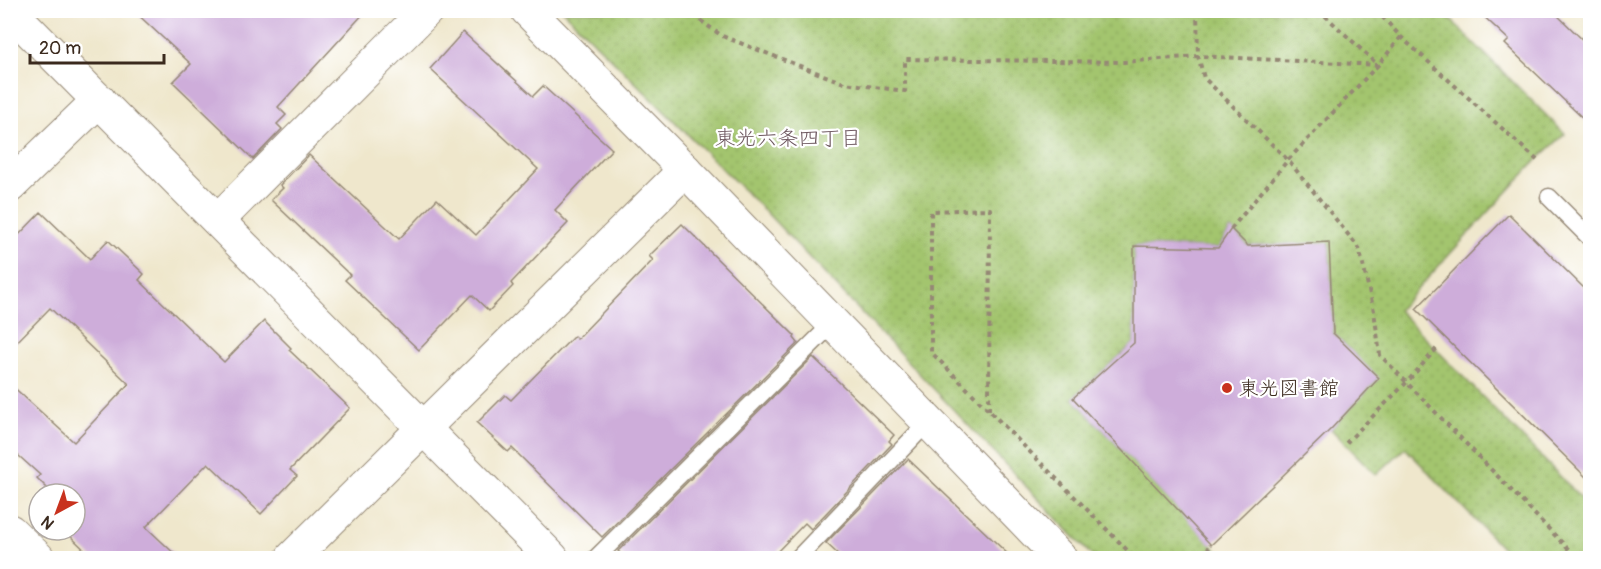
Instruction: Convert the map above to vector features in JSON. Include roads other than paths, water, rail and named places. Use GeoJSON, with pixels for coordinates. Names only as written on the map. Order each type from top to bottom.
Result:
{"type":"FeatureCollection","features":[{"type":"Feature","properties":{"kind":"street"},"geometry":{"type":"LineString","coordinates":[[218,220],[427,10]]}},
{"type":"Feature","properties":{"kind":"street"},"geometry":{"type":"LineString","coordinates":[[527,10],[1060,558]]}},
{"type":"Feature","properties":{"kind":"street"},"geometry":{"type":"LineString","coordinates":[[10,11],[552,558]]}},
{"type":"Feature","properties":{"kind":"street"},"geometry":{"type":"LineString","coordinates":[[10,186],[99,100]]}},
{"type":"Feature","properties":{"kind":"street"},"geometry":{"type":"LineString","coordinates":[[292,558],[685,170]]}},
{"type":"Feature","properties":{"kind":"street"},"geometry":{"type":"LineString","coordinates":[[10,531],[38,558]]}},
{"type":"Feature","properties":{"kind":"lane"},"geometry":{"type":"LineString","coordinates":[[1549,197],[1590,238]]}},
{"type":"Feature","properties":{"kind":"lane"},"geometry":{"type":"LineString","coordinates":[[596,558],[833,323]]}},
{"type":"Feature","properties":{"kind":"lane"},"geometry":{"type":"LineString","coordinates":[[798,558],[928,422]]}},
{"type":"Feature","properties":{"kind":"place","name":"東光図書館"},"geometry":{"type":"Point","coordinates":[1227,388]}},
{"type":"Feature","properties":{"kind":"district","name":"東光六条四丁目"},"geometry":{"type":"Point","coordinates":[788,138]}}]}
